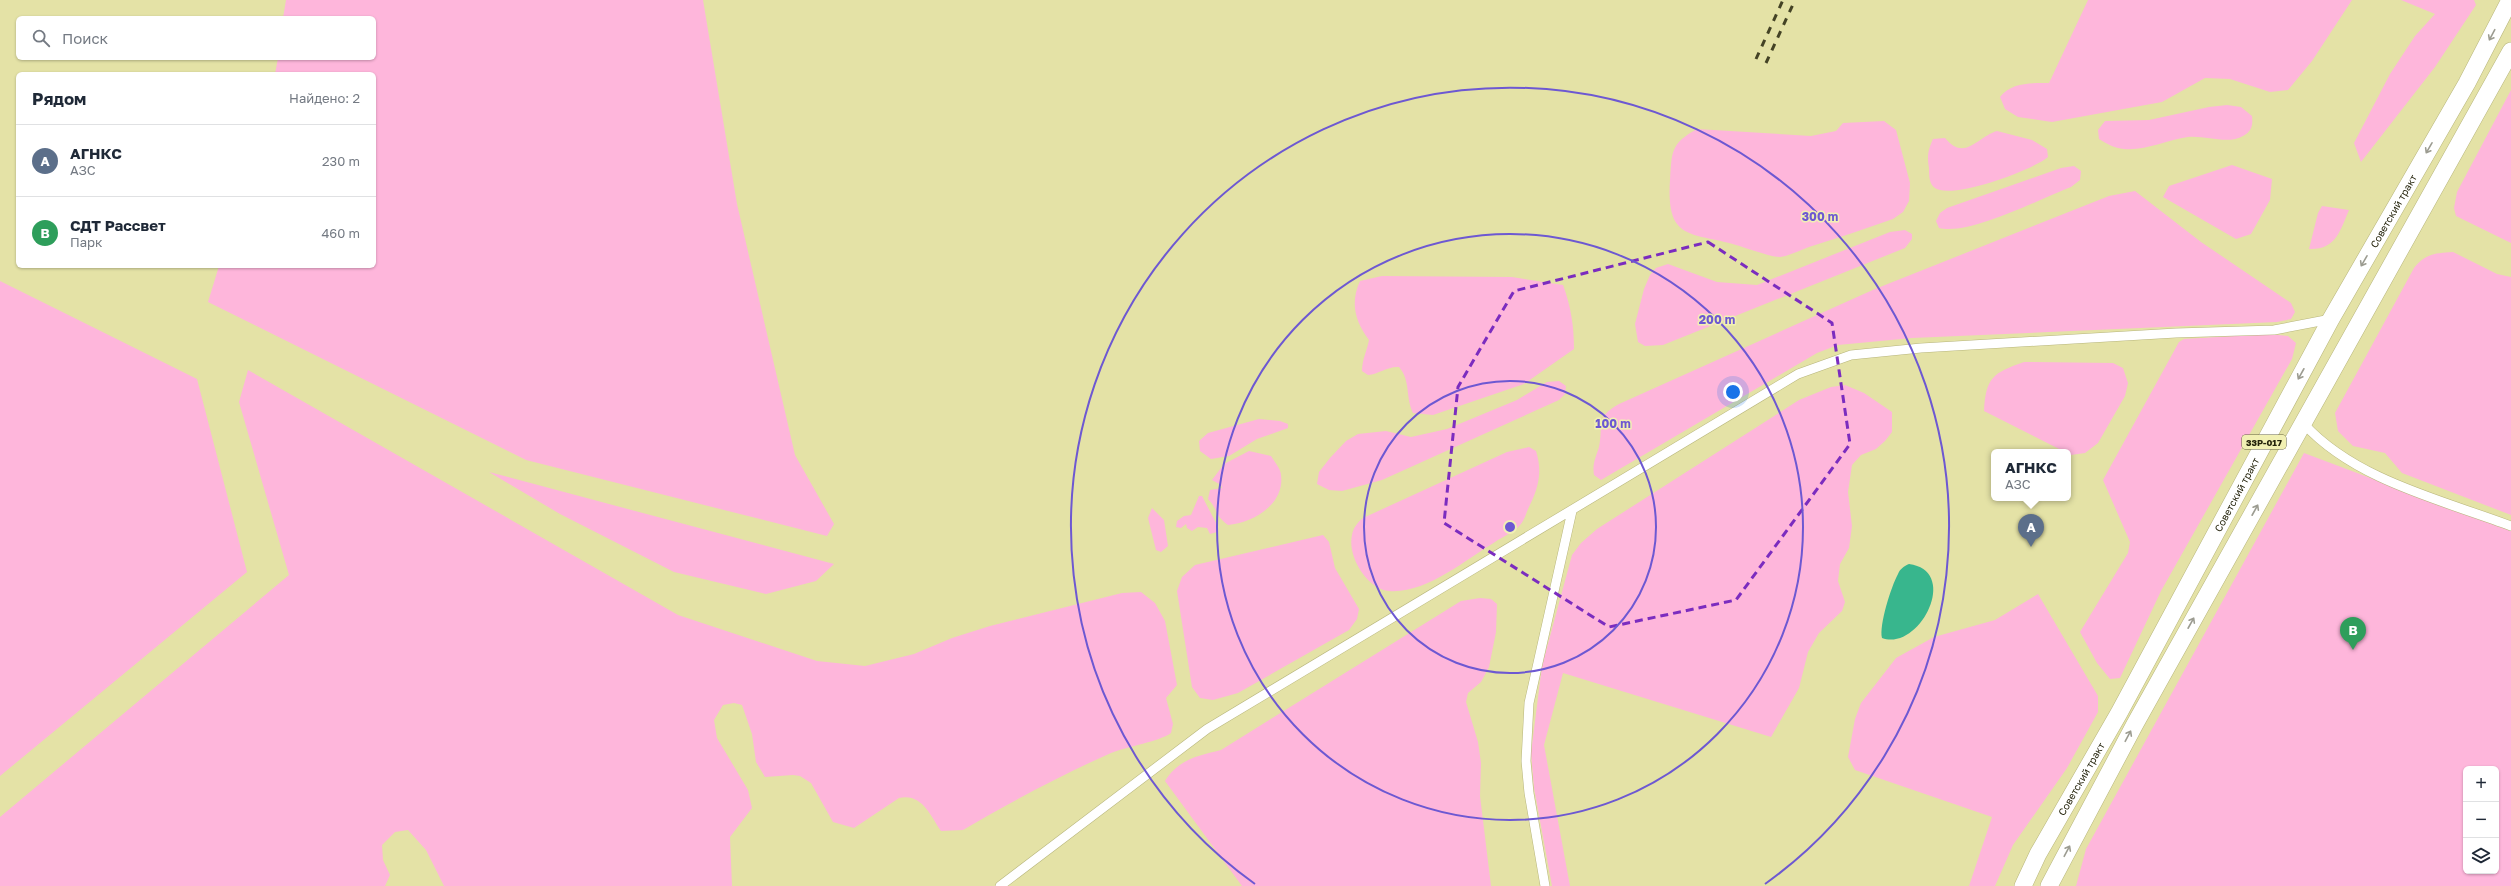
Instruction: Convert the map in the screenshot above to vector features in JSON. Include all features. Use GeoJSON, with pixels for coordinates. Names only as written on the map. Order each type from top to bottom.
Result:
{"type":"FeatureCollection","features":[{"type":"Feature","properties":{"kind":"highway","name":"Советский тракт"},"geometry":{"type":"LineString","coordinates":[[2023,886],[2038,854],[2119,713],[2331,319],[2467,83],[2510,0]]}},
{"type":"Feature","properties":{"kind":"highway","name":"Советский тракт"},"geometry":{"type":"LineString","coordinates":[[2049,886],[2135,724],[2304,424],[2511,51]]}},
{"type":"Feature","properties":{"kind":"street"},"geometry":{"type":"LineString","coordinates":[[1000,886],[1207,729],[1798,374],[1851,355],[1929,348],[2274,330],[2331,319]]}},
{"type":"Feature","properties":{"kind":"street"},"geometry":{"type":"LineString","coordinates":[[2304,424],[2316,437],[2348,458],[2400,486],[2511,526]]}},
{"type":"Feature","properties":{"kind":"street"},"geometry":{"type":"LineString","coordinates":[[1545,886],[1526,761],[1529,703],[1572,511]]}},
{"type":"Feature","properties":{"kind":"highlighted area"},"geometry":{"type":"Polygon","coordinates":[[[1708,242],[1832,323],[1850,444],[1736,600],[1609,627],[1444,523],[1458,387],[1514,291],[1708,242]]]}},
{"type":"Feature","properties":{"kind":"shaded area"},"geometry":{"type":"Polygon","coordinates":[[[286,0],[703,0],[737,204],[795,455],[834,524],[827,536],[526,460],[208,302],[218,268],[376,268],[376,72],[275,72],[278,60],[376,60],[376,16],[283,16],[286,0]]]}},
{"type":"Feature","properties":{"kind":"shaded area"},"geometry":{"type":"Polygon","coordinates":[[[2088,0],[2352,0],[2312,61],[2288,90],[2270,92],[2230,79],[2205,78],[2162,102],[2052,122],[2018,117],[2005,109],[2000,97],[2010,88],[2022,84],[2049,83],[2088,0]]]}},
{"type":"Feature","properties":{"kind":"shaded area"},"geometry":{"type":"Polygon","coordinates":[[[2401,0],[2474,0],[2476,5],[2435,67],[2361,162],[2354,143],[2390,74],[2415,36],[2435,14],[2401,0]]]}},
{"type":"Feature","properties":{"kind":"shaded area"},"geometry":{"type":"Polygon","coordinates":[[[2511,90],[2511,243],[2456,216],[2454,208],[2457,192],[2511,90]]]}},
{"type":"Feature","properties":{"kind":"shaded area"},"geometry":{"type":"Polygon","coordinates":[[[2227,105],[2241,107],[2252,116],[2252,125],[2250,130],[2237,139],[2223,140],[2188,137],[2148,147],[2124,149],[2117,148],[2099,139],[2098,130],[2105,121],[2149,120],[2209,107],[2227,105]]]}},
{"type":"Feature","properties":{"kind":"shaded area"},"geometry":{"type":"Polygon","coordinates":[[[1884,121],[1896,130],[1910,183],[1909,201],[1903,212],[1893,219],[1780,257],[1770,256],[1736,245],[1694,235],[1684,230],[1677,224],[1672,214],[1670,180],[1672,156],[1677,144],[1688,134],[1697,129],[1811,136],[1836,131],[1843,123],[1884,121]]]}},
{"type":"Feature","properties":{"kind":"shaded area"},"geometry":{"type":"Polygon","coordinates":[[[1997,131],[2032,140],[2047,149],[2048,157],[2040,163],[2010,176],[1974,187],[1944,191],[1933,186],[1930,179],[1928,156],[1933,139],[1945,138],[1952,145],[1959,148],[1965,148],[1997,131]]]}},
{"type":"Feature","properties":{"kind":"shaded area"},"geometry":{"type":"Polygon","coordinates":[[[2232,165],[2272,179],[2270,200],[2251,234],[2236,239],[2163,197],[2169,186],[2232,165]]]}},
{"type":"Feature","properties":{"kind":"shaded area"},"geometry":{"type":"Polygon","coordinates":[[[2074,166],[2081,171],[2080,180],[2071,187],[2005,215],[1968,227],[1952,229],[1939,228],[1936,221],[1940,213],[1947,208],[2061,168],[2074,166]]]}},
{"type":"Feature","properties":{"kind":"shaded area"},"geometry":{"type":"Polygon","coordinates":[[[2135,191],[2201,242],[2291,303],[2295,312],[2291,319],[2277,322],[1912,338],[1838,345],[1817,353],[1601,480],[1594,475],[1594,464],[1599,447],[1603,418],[1606,413],[1619,404],[1875,289],[2109,196],[2135,191]]]}},
{"type":"Feature","properties":{"kind":"shaded area"},"geometry":{"type":"Polygon","coordinates":[[[2322,206],[2349,210],[2340,232],[2331,243],[2318,248],[2309,249],[2318,213],[2322,206]]]}},
{"type":"Feature","properties":{"kind":"shaded area"},"geometry":{"type":"Polygon","coordinates":[[[1905,230],[1912,234],[1912,239],[1905,248],[1663,345],[1645,346],[1638,342],[1635,324],[1644,289],[1650,275],[1656,268],[1668,264],[1717,282],[1757,285],[1890,232],[1905,230]]]}},
{"type":"Feature","properties":{"kind":"shaded area"},"geometry":{"type":"Polygon","coordinates":[[[2453,252],[2497,274],[2511,277],[2511,515],[2402,473],[2385,453],[2353,446],[2338,431],[2335,413],[2414,268],[2426,257],[2441,253],[2453,252]]]}},
{"type":"Feature","properties":{"kind":"shaded area"},"geometry":{"type":"Polygon","coordinates":[[[1382,276],[1512,277],[1563,285],[1572,317],[1574,349],[1524,384],[1433,415],[1413,413],[1409,401],[1407,383],[1403,372],[1399,367],[1368,375],[1362,371],[1369,340],[1357,319],[1355,297],[1360,281],[1382,276]]]}},
{"type":"Feature","properties":{"kind":"shaded area"},"geometry":{"type":"Polygon","coordinates":[[[0,281],[197,379],[247,572],[0,776],[0,281]]]}},
{"type":"Feature","properties":{"kind":"shaded area"},"geometry":{"type":"Polygon","coordinates":[[[2269,334],[2288,336],[2296,343],[2292,359],[2161,591],[2120,678],[2110,679],[2097,663],[2080,632],[2128,553],[2130,542],[2103,480],[2179,342],[2184,339],[2269,334]]]}},
{"type":"Feature","properties":{"kind":"shaded area"},"geometry":{"type":"Polygon","coordinates":[[[2024,362],[2113,363],[2123,368],[2128,383],[2125,396],[2098,443],[2085,453],[2071,455],[2071,449],[2059,449],[1984,411],[1989,383],[1998,373],[2024,362]]]}},
{"type":"Feature","properties":{"kind":"shaded area"},"geometry":{"type":"Polygon","coordinates":[[[248,370],[678,615],[817,661],[865,666],[914,654],[952,638],[990,626],[1122,593],[1141,592],[1155,603],[1165,621],[1177,685],[1166,698],[1173,724],[1171,733],[1159,739],[1118,750],[1092,761],[1036,789],[963,830],[941,831],[929,812],[919,802],[907,797],[899,798],[854,828],[833,822],[811,783],[800,776],[765,777],[756,762],[752,734],[742,705],[734,703],[723,705],[714,720],[717,738],[748,790],[752,808],[730,837],[732,886],[444,886],[426,850],[408,830],[395,832],[382,845],[383,860],[390,875],[385,886],[0,886],[0,817],[289,575],[239,402],[248,370]]]}},
{"type":"Feature","properties":{"kind":"shaded area"},"geometry":{"type":"Polygon","coordinates":[[[1559,381],[1566,386],[1565,394],[1559,400],[1382,480],[1342,491],[1329,490],[1317,484],[1319,472],[1330,458],[1346,441],[1358,434],[1386,431],[1411,437],[1447,429],[1517,400],[1547,382],[1559,381]]]}},
{"type":"Feature","properties":{"kind":"shaded area"},"geometry":{"type":"Polygon","coordinates":[[[1845,385],[1864,393],[1892,412],[1892,432],[1876,449],[1861,455],[1852,465],[1848,492],[1852,526],[1849,548],[1840,564],[1838,581],[1845,602],[1842,611],[1819,633],[1808,652],[1799,688],[1771,737],[1563,673],[1544,745],[1570,886],[1552,886],[1534,788],[1531,753],[1542,666],[1572,555],[1581,543],[1597,529],[1799,400],[1831,387],[1845,385]]]}},
{"type":"Feature","properties":{"kind":"shaded area"},"geometry":{"type":"Polygon","coordinates":[[[1259,419],[1280,421],[1288,424],[1288,428],[1257,439],[1229,456],[1211,459],[1200,451],[1199,441],[1208,433],[1259,419]]]}},
{"type":"Feature","properties":{"kind":"shaded area"},"geometry":{"type":"Polygon","coordinates":[[[1529,447],[1536,451],[1539,474],[1537,488],[1524,519],[1518,528],[1445,574],[1431,582],[1417,587],[1389,591],[1381,589],[1366,578],[1356,561],[1351,543],[1353,530],[1363,518],[1507,452],[1529,447]]]}},
{"type":"Feature","properties":{"kind":"shaded area"},"geometry":{"type":"Polygon","coordinates":[[[1249,451],[1271,456],[1281,473],[1281,485],[1278,495],[1273,503],[1265,510],[1257,516],[1228,525],[1221,519],[1214,506],[1208,499],[1210,490],[1222,488],[1221,485],[1212,480],[1224,464],[1249,451]]]}},
{"type":"Feature","properties":{"kind":"shaded area"},"geometry":{"type":"Polygon","coordinates":[[[2304,453],[2511,531],[2511,886],[2076,886],[2086,849],[2304,453]]]}},
{"type":"Feature","properties":{"kind":"shaded area"},"geometry":{"type":"Polygon","coordinates":[[[489,472],[834,564],[816,581],[766,594],[674,572],[560,514],[489,472]]]}},
{"type":"Feature","properties":{"kind":"shaded area"},"geometry":{"type":"Polygon","coordinates":[[[1199,496],[1202,496],[1217,525],[1217,532],[1210,534],[1207,528],[1198,527],[1192,531],[1187,528],[1186,524],[1181,528],[1176,527],[1177,521],[1184,516],[1191,515],[1199,496]]]}},
{"type":"Feature","properties":{"kind":"shaded area"},"geometry":{"type":"Polygon","coordinates":[[[1152,508],[1164,520],[1168,546],[1161,552],[1156,550],[1148,518],[1152,508]]]}},
{"type":"Feature","properties":{"kind":"shaded area"},"geometry":{"type":"Polygon","coordinates":[[[1323,535],[1329,542],[1335,568],[1359,609],[1357,619],[1349,630],[1238,693],[1213,700],[1200,698],[1192,687],[1177,591],[1182,577],[1195,565],[1323,535]]]}},
{"type":"Feature","properties":{"kind":"shaded area"},"geometry":{"type":"Polygon","coordinates":[[[1909,564],[1924,570],[1932,580],[1933,594],[1929,609],[1921,623],[1909,633],[1896,639],[1882,638],[1882,624],[1892,588],[1900,571],[1909,564]]]}},
{"type":"Feature","properties":{"kind":"shaded area"},"geometry":{"type":"Polygon","coordinates":[[[2038,594],[2098,696],[2098,712],[2067,768],[2013,845],[1995,886],[1969,886],[1992,817],[1855,770],[1848,757],[1855,719],[1861,703],[1896,658],[1934,637],[1995,620],[2038,594]]]}},
{"type":"Feature","properties":{"kind":"shaded area"},"geometry":{"type":"Polygon","coordinates":[[[1480,598],[1491,599],[1497,604],[1496,632],[1489,667],[1481,682],[1468,693],[1466,702],[1478,742],[1481,763],[1480,796],[1491,886],[1242,886],[1165,781],[1170,774],[1176,768],[1189,760],[1204,754],[1221,750],[1461,601],[1480,598]]]}},
{"type":"Feature","properties":{"kind":"railway"},"geometry":{"type":"LineString","coordinates":[[1756,59],[1783,0]]}},
{"type":"Feature","properties":{"kind":"railway"},"geometry":{"type":"LineString","coordinates":[[1766,63],[1795,0]]}},
{"type":"Feature","properties":{"kind":"place","name":"АГНКС"},"geometry":{"type":"Point","coordinates":[2031,547]}},
{"type":"Feature","properties":{"kind":"place","name":"СДТ Рассвет"},"geometry":{"type":"Point","coordinates":[2353,650]}}]}
